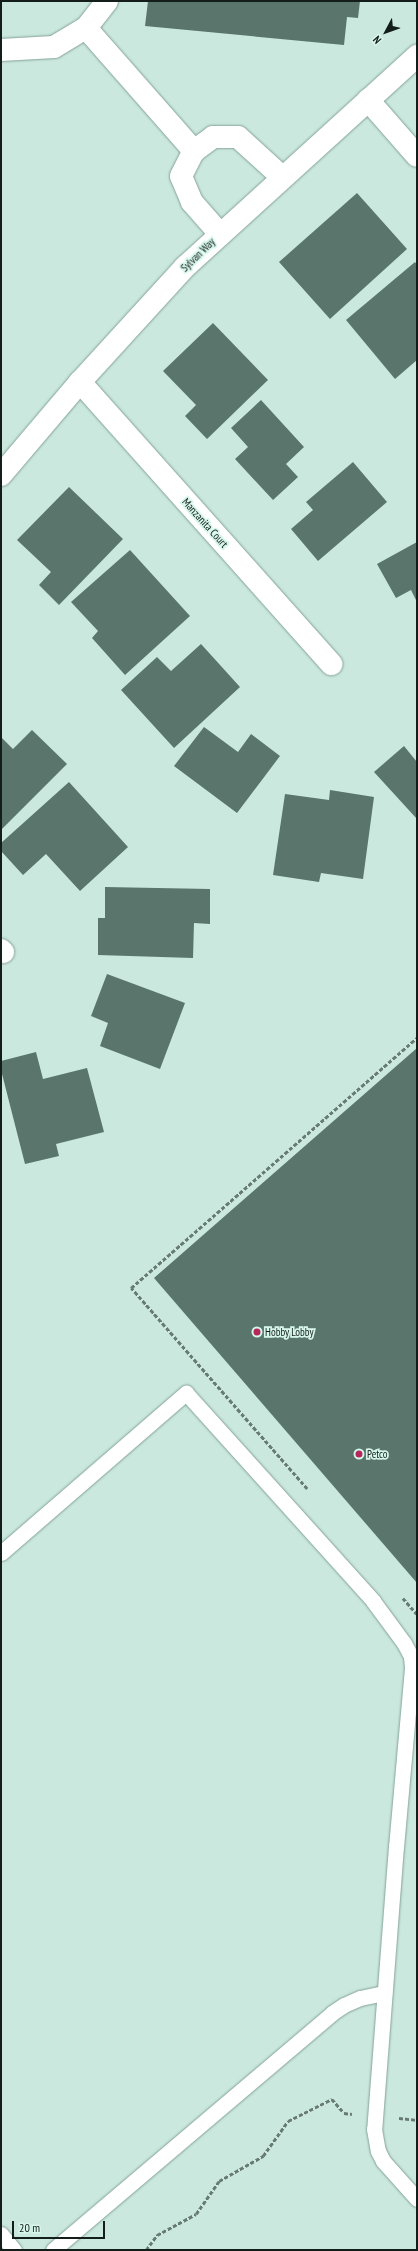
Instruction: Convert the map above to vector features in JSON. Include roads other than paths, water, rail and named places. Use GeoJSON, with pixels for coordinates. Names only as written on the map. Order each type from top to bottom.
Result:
{"type":"FeatureCollection","features":[{"type":"Feature","properties":{"kind":"street"},"geometry":{"type":"LineString","coordinates":[[1,50],[54,47],[86,28],[106,1]]}},
{"type":"Feature","properties":{"kind":"street"},"geometry":{"type":"LineString","coordinates":[[86,28],[194,150]]}},
{"type":"Feature","properties":{"kind":"street","name":"Sylvan Way"},"geometry":{"type":"LineString","coordinates":[[1,475],[80,382],[185,267],[282,177],[417,56]]}},
{"type":"Feature","properties":{"kind":"street"},"geometry":{"type":"LineString","coordinates":[[368,100],[417,156]]}},
{"type":"Feature","properties":{"kind":"street"},"geometry":{"type":"LineString","coordinates":[[220,234],[192,202],[181,176],[194,150],[213,137],[238,136],[282,177]]}},
{"type":"Feature","properties":{"kind":"street","name":"Manzanita Court"},"geometry":{"type":"LineString","coordinates":[[80,382],[331,664]]}},
{"type":"Feature","properties":{"kind":"lane"},"geometry":{"type":"LineString","coordinates":[[1,1553],[186,1393],[373,1600],[404,1643],[411,1656],[412,1668],[411,1742],[384,1993],[374,2129],[378,2151],[383,2161],[417,2199]]}},
{"type":"Feature","properties":{"kind":"lane"},"geometry":{"type":"LineString","coordinates":[[53,2250],[332,2014],[344,2005],[360,1998],[384,1993]]}},
{"type":"Feature","properties":{"kind":"lane"},"geometry":{"type":"LineString","coordinates":[[1,2234],[14,2250]]}},
{"type":"Feature","properties":{"kind":"place","name":"Hobby Lobby"},"geometry":{"type":"Point","coordinates":[257,1332]}},
{"type":"Feature","properties":{"kind":"place","name":"Petco"},"geometry":{"type":"Point","coordinates":[359,1454]}}]}
